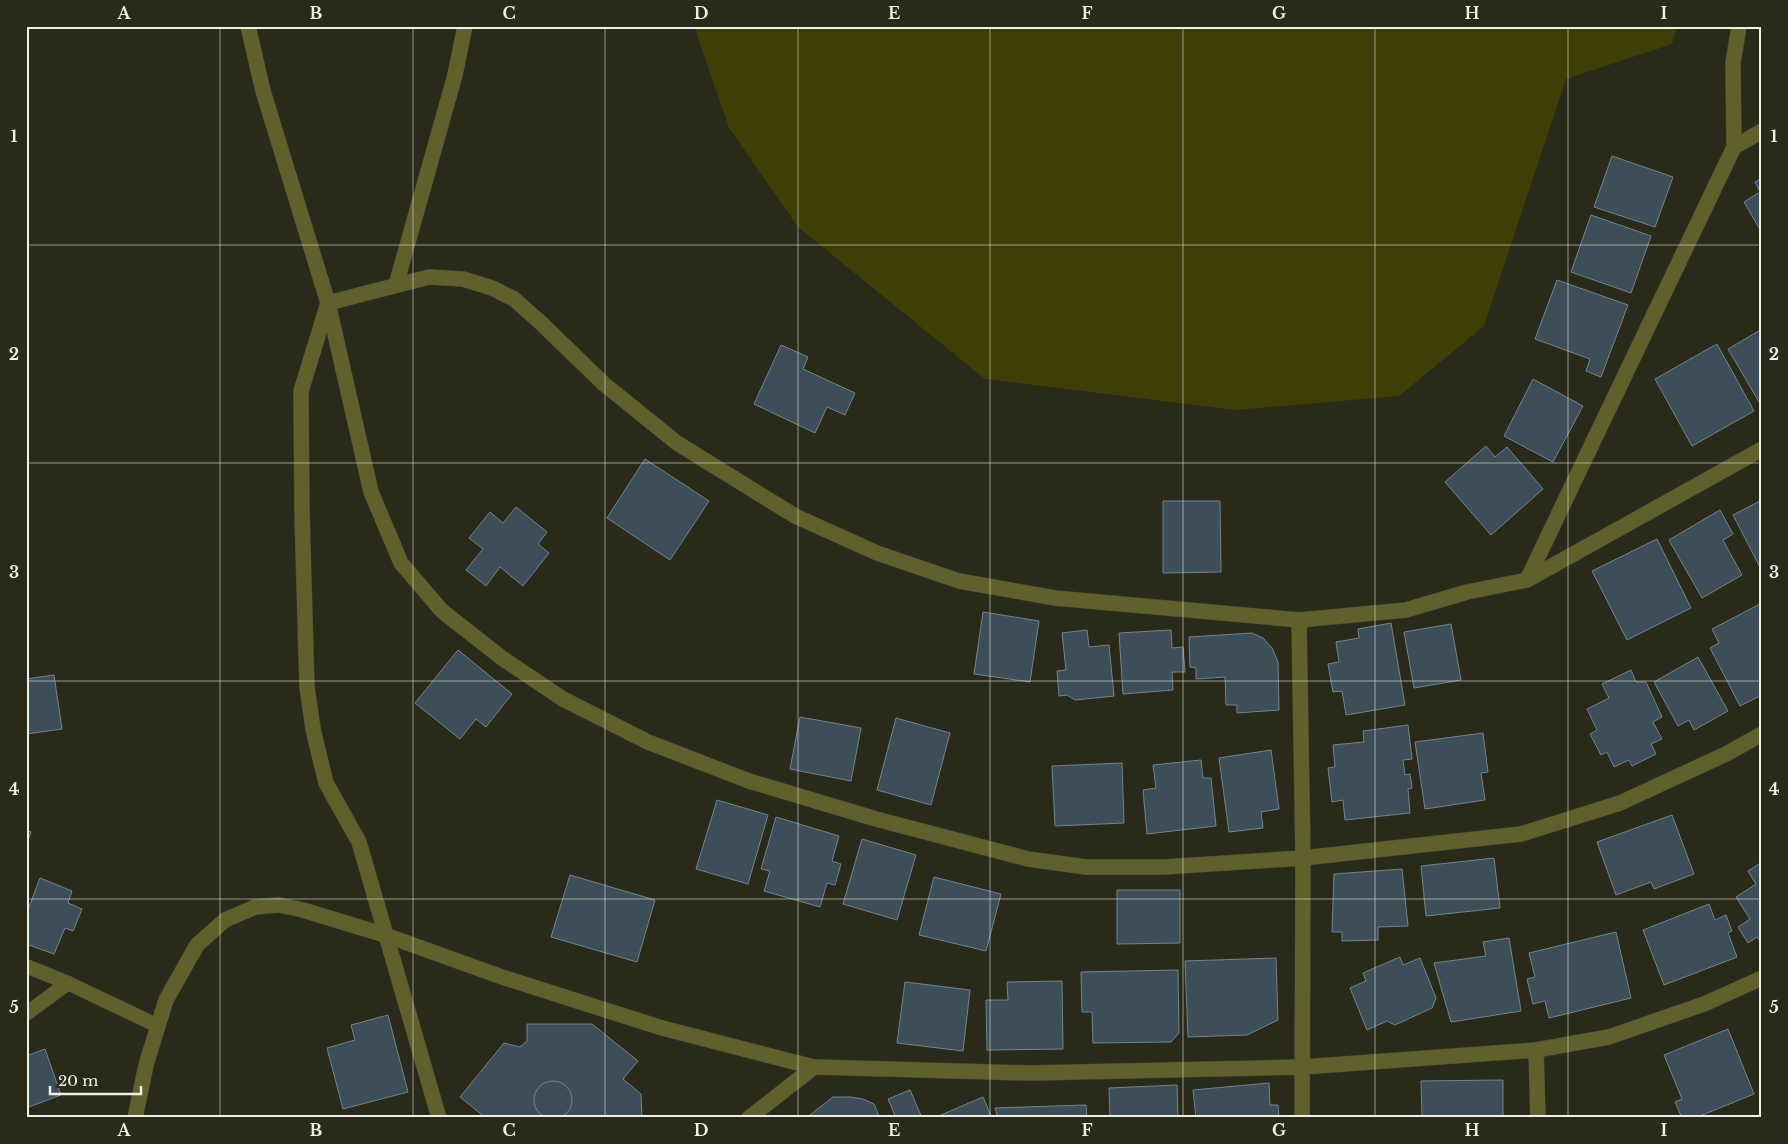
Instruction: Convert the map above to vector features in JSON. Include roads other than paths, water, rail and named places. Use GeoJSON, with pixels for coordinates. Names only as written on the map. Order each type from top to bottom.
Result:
{"type":"FeatureCollection","features":[{"type":"Feature","properties":{"kind":"street"},"geometry":{"type":"LineString","coordinates":[[248,26],[263,91],[328,303],[371,492],[401,563],[442,611],[502,658],[562,698],[648,742],[750,781],[876,819],[1028,859],[1086,867],[1164,867],[1303,858],[1520,834],[1620,803],[1726,754],[1762,734]]}},
{"type":"Feature","properties":{"kind":"street"},"geometry":{"type":"LineString","coordinates":[[396,285],[455,75],[466,26]]}},
{"type":"Feature","properties":{"kind":"street"},"geometry":{"type":"LineString","coordinates":[[1527,580],[1734,147],[1733,63],[1739,26]]}},
{"type":"Feature","properties":{"kind":"street"},"geometry":{"type":"LineString","coordinates":[[1734,147],[1762,132]]}},
{"type":"Feature","properties":{"kind":"street"},"geometry":{"type":"LineString","coordinates":[[328,303],[429,277],[463,279],[492,288],[514,299],[604,384],[677,443],[795,516],[877,553],[959,581],[1055,598],[1299,620],[1406,610],[1467,592],[1527,580],[1762,449]]}},
{"type":"Feature","properties":{"kind":"street"},"geometry":{"type":"LineString","coordinates":[[328,303],[301,392],[307,687],[313,729],[326,783],[359,842],[388,936],[439,1118]]}},
{"type":"Feature","properties":{"kind":"street"},"geometry":{"type":"LineString","coordinates":[[1299,620],[1303,858],[1302,1118]]}},
{"type":"Feature","properties":{"kind":"street"},"geometry":{"type":"LineString","coordinates":[[135,1118],[146,1065],[166,1000],[197,945],[225,920],[255,907],[280,905],[303,910],[388,936],[502,977],[662,1028],[814,1067],[1031,1073],[1303,1067],[1536,1050],[1609,1038],[1704,1004],[1762,978]]}},
{"type":"Feature","properties":{"kind":"street"},"geometry":{"type":"LineString","coordinates":[[1536,1050],[1538,1118]]}},
{"type":"Feature","properties":{"kind":"street"},"geometry":{"type":"LineString","coordinates":[[748,1118],[814,1067]]}},
{"type":"Feature","properties":{"kind":"lane"},"geometry":{"type":"LineString","coordinates":[[26,966],[68,983],[158,1026]]}},
{"type":"Feature","properties":{"kind":"lane"},"geometry":{"type":"LineString","coordinates":[[26,1014],[68,983]]}}]}
